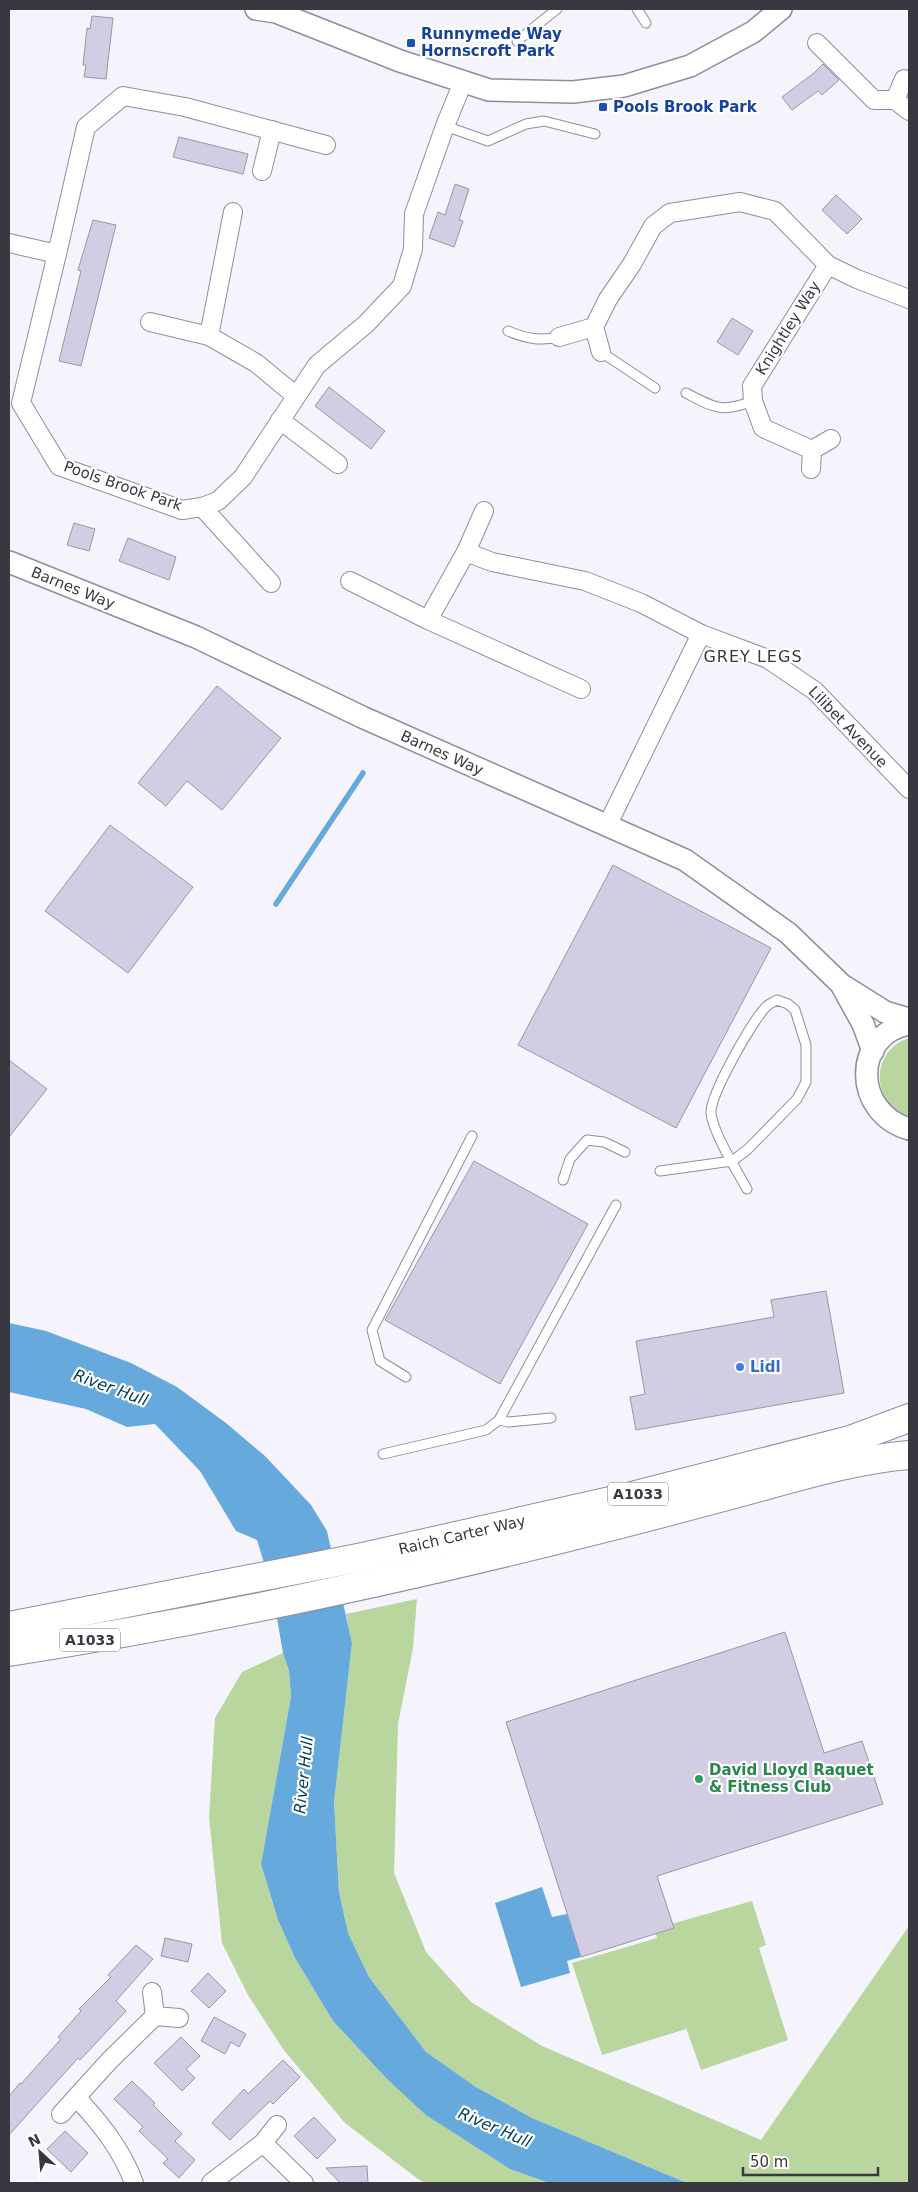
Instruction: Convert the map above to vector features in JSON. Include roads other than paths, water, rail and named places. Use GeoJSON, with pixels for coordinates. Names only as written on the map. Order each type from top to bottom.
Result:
{"type":"FeatureCollection","features":[{"type":"Feature","properties":{"kind":"highway","name":"Raich Carter Way"},"geometry":{"type":"LineString","coordinates":[[9,1626],[364,1557],[642,1493],[850,1440],[909,1418]]}},
{"type":"Feature","properties":{"kind":"highway","name":"Raich Carter Way"},"geometry":{"type":"LineString","coordinates":[[9,1652],[170,1626],[398,1579],[622,1524],[802,1476],[863,1462],[909,1455]]}},
{"type":"Feature","properties":{"kind":"street"},"geometry":{"type":"LineString","coordinates":[[270,10],[400,61],[488,90],[573,92],[624,86],[690,66],[753,32],[781,9]]}},
{"type":"Feature","properties":{"kind":"street"},"geometry":{"type":"LineString","coordinates":[[817,43],[874,100],[895,100],[909,111]]}},
{"type":"Feature","properties":{"kind":"street"},"geometry":{"type":"LineString","coordinates":[[895,100],[904,79]]}},
{"type":"Feature","properties":{"kind":"street","name":"Pools Brook Park"},"geometry":{"type":"LineString","coordinates":[[326,145],[185,106],[123,96],[86,127],[21,403],[59,466],[182,510],[202,507],[218,501],[243,477],[317,365],[366,324],[402,286],[414,249],[414,214],[445,126],[463,82]]}},
{"type":"Feature","properties":{"kind":"street"},"geometry":{"type":"LineString","coordinates":[[262,172],[272,130]]}},
{"type":"Feature","properties":{"kind":"street","name":"Knightley Way"},"geometry":{"type":"LineString","coordinates":[[594,327],[608,299],[632,264],[653,226],[670,213],[740,202],[775,212],[828,265],[857,279],[909,299]]}},
{"type":"Feature","properties":{"kind":"street"},"geometry":{"type":"LineString","coordinates":[[209,336],[233,212]]}},
{"type":"Feature","properties":{"kind":"street"},"geometry":{"type":"LineString","coordinates":[[9,243],[57,254]]}},
{"type":"Feature","properties":{"kind":"street","name":"Knightley Way"},"geometry":{"type":"LineString","coordinates":[[753,401],[752,386],[828,265]]}},
{"type":"Feature","properties":{"kind":"street"},"geometry":{"type":"LineString","coordinates":[[150,322],[209,336],[256,363],[296,396]]}},
{"type":"Feature","properties":{"kind":"street"},"geometry":{"type":"LineString","coordinates":[[559,336],[594,327],[600,352]]}},
{"type":"Feature","properties":{"kind":"street"},"geometry":{"type":"LineString","coordinates":[[753,401],[763,428],[812,450]]}},
{"type":"Feature","properties":{"kind":"street"},"geometry":{"type":"LineString","coordinates":[[280,420],[338,464]]}},
{"type":"Feature","properties":{"kind":"street"},"geometry":{"type":"LineString","coordinates":[[812,450],[831,439]]}},
{"type":"Feature","properties":{"kind":"street"},"geometry":{"type":"LineString","coordinates":[[811,469],[812,450]]}},
{"type":"Feature","properties":{"kind":"street","name":"Pools Brook Park"},"geometry":{"type":"LineString","coordinates":[[202,507],[271,583]]}},
{"type":"Feature","properties":{"kind":"street"},"geometry":{"type":"LineString","coordinates":[[428,620],[466,552],[484,511]]}},
{"type":"Feature","properties":{"kind":"street","name":"Lilibet Avenue"},"geometry":{"type":"LineString","coordinates":[[466,552],[492,562],[585,581],[641,603],[701,634],[768,659],[815,691],[909,788]]}},
{"type":"Feature","properties":{"kind":"street","name":"Barnes Way"},"geometry":{"type":"LineString","coordinates":[[11,564],[196,637],[362,717],[686,860],[788,933],[842,985],[885,1012],[909,1020]]}},
{"type":"Feature","properties":{"kind":"street"},"geometry":{"type":"LineString","coordinates":[[350,581],[428,620],[582,689]]}},
{"type":"Feature","properties":{"kind":"street"},"geometry":{"type":"LineString","coordinates":[[607,826],[701,634]]}},
{"type":"Feature","properties":{"kind":"street","name":"Barnes Way"},"geometry":{"type":"LineString","coordinates":[[842,985],[863,1024],[873,1051]]}},
{"type":"Feature","properties":{"kind":"street"},"geometry":{"type":"LineString","coordinates":[[909,1024],[892,1031],[881,1039],[873,1051],[866,1077],[868,1090],[875,1106],[886,1119],[898,1126],[909,1129]]}},
{"type":"Feature","properties":{"kind":"street"},"geometry":{"type":"LineString","coordinates":[[152,1992],[155,2016]]}},
{"type":"Feature","properties":{"kind":"street"},"geometry":{"type":"LineString","coordinates":[[61,2114],[110,2060],[155,2016],[180,2018]]}},
{"type":"Feature","properties":{"kind":"street"},"geometry":{"type":"LineString","coordinates":[[77,2098],[100,2123],[127,2163],[134,2183]]}},
{"type":"Feature","properties":{"kind":"street"},"geometry":{"type":"LineString","coordinates":[[211,2183],[263,2143],[277,2125]]}},
{"type":"Feature","properties":{"kind":"street"},"geometry":{"type":"LineString","coordinates":[[263,2143],[304,2183]]}},
{"type":"Feature","properties":{"kind":"lane"},"geometry":{"type":"LineString","coordinates":[[517,41],[557,9]]}},
{"type":"Feature","properties":{"kind":"lane"},"geometry":{"type":"LineString","coordinates":[[637,9],[646,22]]}},
{"type":"Feature","properties":{"kind":"lane"},"geometry":{"type":"LineString","coordinates":[[445,126],[488,141],[526,124],[544,121],[595,134]]}},
{"type":"Feature","properties":{"kind":"lane"},"geometry":{"type":"LineString","coordinates":[[508,331],[525,338],[542,340],[559,336]]}},
{"type":"Feature","properties":{"kind":"lane"},"geometry":{"type":"LineString","coordinates":[[600,352],[655,388]]}},
{"type":"Feature","properties":{"kind":"lane"},"geometry":{"type":"LineString","coordinates":[[686,393],[714,407],[734,408],[753,401]]}},
{"type":"Feature","properties":{"kind":"lane"},"geometry":{"type":"LineString","coordinates":[[660,1171],[732,1161],[747,1150],[796,1098],[806,1082],[806,1046],[795,1010],[788,1004],[777,1000],[768,1005],[741,1044],[715,1094],[711,1113],[719,1136],[732,1161],[747,1189]]}},
{"type":"Feature","properties":{"kind":"lane"},"geometry":{"type":"LineString","coordinates":[[406,1377],[380,1361],[372,1330],[472,1136]]}},
{"type":"Feature","properties":{"kind":"lane"},"geometry":{"type":"LineString","coordinates":[[563,1180],[570,1159],[587,1140],[604,1142],[625,1152]]}},
{"type":"Feature","properties":{"kind":"lane"},"geometry":{"type":"LineString","coordinates":[[383,1454],[486,1430],[499,1420],[616,1205]]}},
{"type":"Feature","properties":{"kind":"lane"},"geometry":{"type":"LineString","coordinates":[[499,1420],[508,1422],[551,1418]]}},
{"type":"Feature","properties":{"kind":"water","name":"River Hull"},"geometry":{"type":"Polygon","coordinates":[[[9,1323],[46,1331],[131,1363],[177,1387],[226,1423],[265,1456],[311,1505],[327,1531],[352,1643],[334,1802],[339,1892],[348,1933],[369,1977],[426,2052],[476,2087],[532,2118],[687,2183],[549,2183],[510,2169],[426,2115],[386,2078],[333,2021],[295,1958],[278,1920],[261,1864],[291,1697],[289,1671],[283,1653],[272,1589],[257,1540],[236,1531],[200,1471],[155,1424],[127,1427],[86,1409],[9,1392],[9,1323]]]}},
{"type":"Feature","properties":{"kind":"water"},"geometry":{"type":"Polygon","coordinates":[[[542,1887],[552,1917],[567,1914],[581,1957],[567,1961],[570,1973],[521,1987],[495,1903],[542,1887]]]}},
{"type":"Feature","properties":{"kind":"waterway"},"geometry":{"type":"LineString","coordinates":[[276,904],[363,773]]}},
{"type":"Feature","properties":{"kind":"place","name":"Runnymede Way Hornscroft Park"},"geometry":{"type":"Point","coordinates":[411,43]}},
{"type":"Feature","properties":{"kind":"place","name":"Pools Brook Park"},"geometry":{"type":"Point","coordinates":[603,107]}},
{"type":"Feature","properties":{"kind":"place","name":"Lidl"},"geometry":{"type":"Point","coordinates":[740,1367]}},
{"type":"Feature","properties":{"kind":"place","name":"David Lloyd Raquet & Fitness Club"},"geometry":{"type":"Point","coordinates":[699,1779]}},
{"type":"Feature","properties":{"kind":"district","name":"GREY LEGS"},"geometry":{"type":"Point","coordinates":[753,656]}}]}
